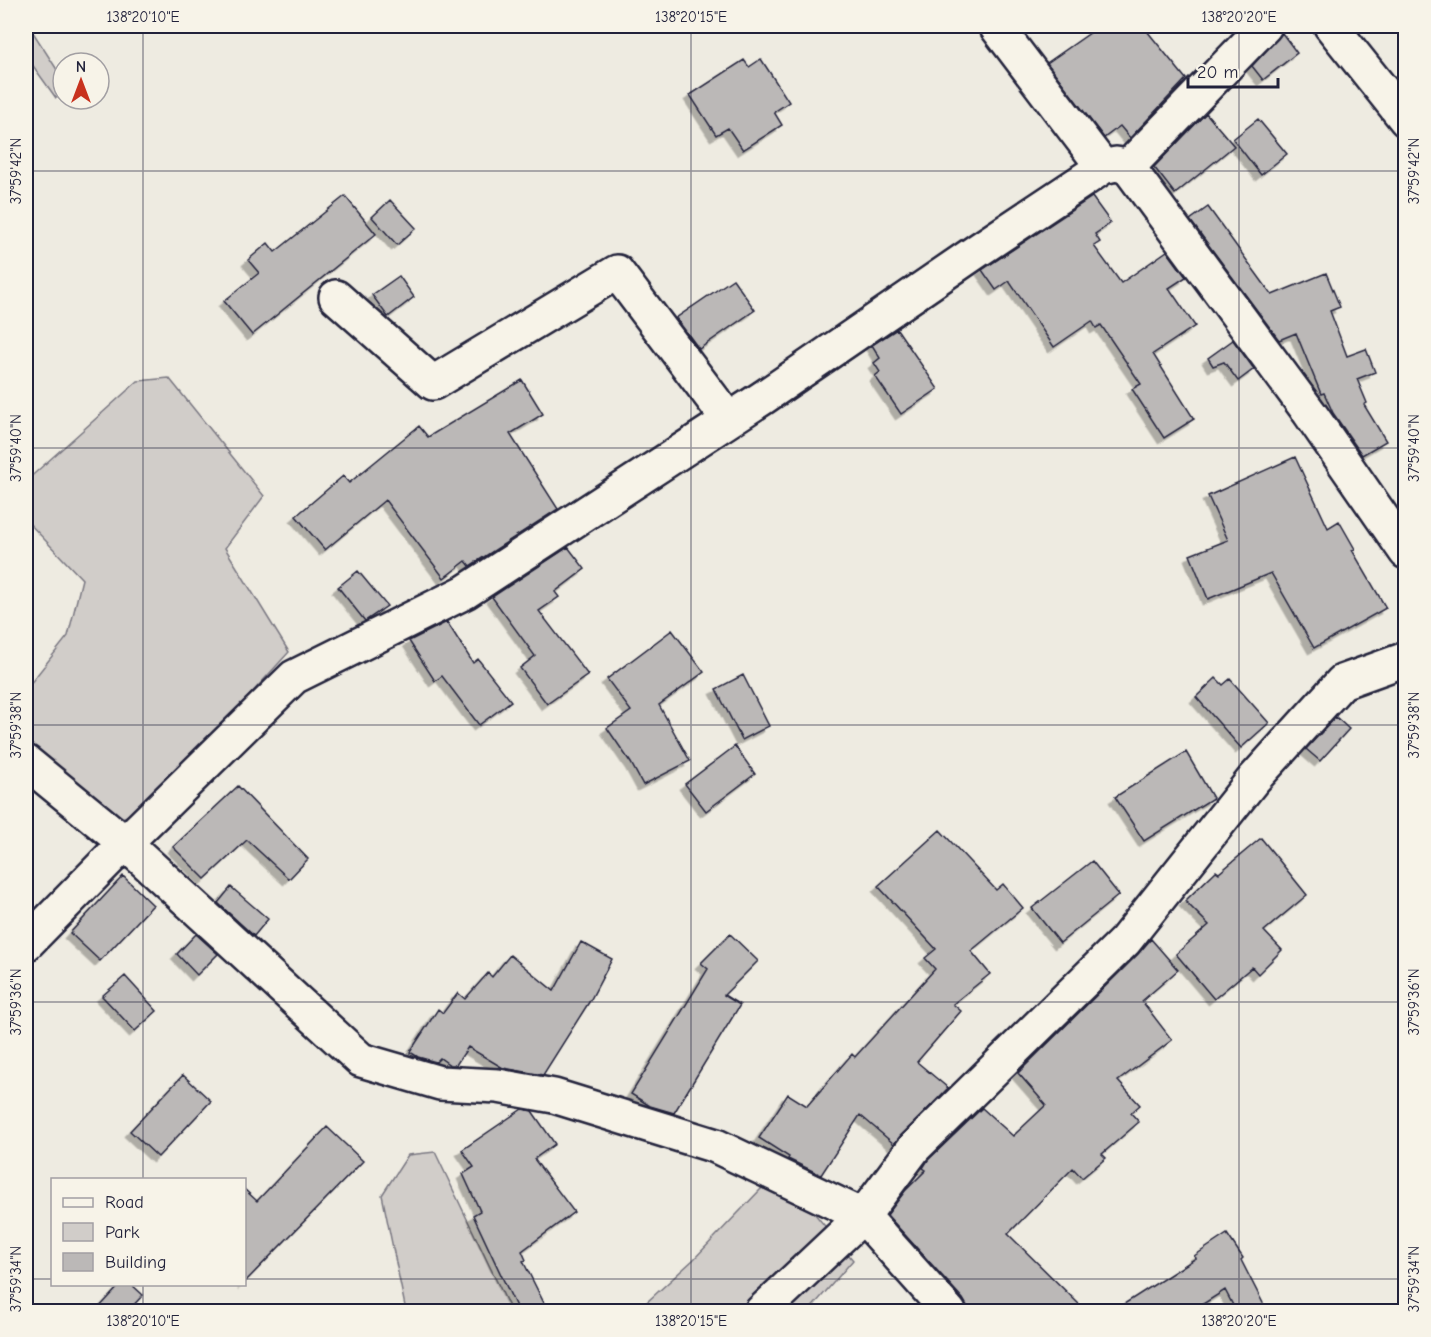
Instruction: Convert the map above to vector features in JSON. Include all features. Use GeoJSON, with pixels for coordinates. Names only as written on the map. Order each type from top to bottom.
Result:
{"type":"FeatureCollection","features":[{"type":"Feature","properties":{"kind":"street"},"geometry":{"type":"LineString","coordinates":[[996,26],[1115,167],[1309,412],[1406,552]]}},
{"type":"Feature","properties":{"kind":"street"},"geometry":{"type":"LineString","coordinates":[[26,944],[294,676],[465,592],[1115,167],[1265,26]]}},
{"type":"Feature","properties":{"kind":"street"},"geometry":{"type":"LineString","coordinates":[[1331,26],[1406,120]]}},
{"type":"Feature","properties":{"kind":"street"},"geometry":{"type":"LineString","coordinates":[[336,297],[433,383],[617,272],[728,419]]}},
{"type":"Feature","properties":{"kind":"street"},"geometry":{"type":"LineString","coordinates":[[761,1311],[863,1216],[914,1148],[1125,941],[1253,780],[1342,682],[1406,659]]}},
{"type":"Feature","properties":{"kind":"street"},"geometry":{"type":"LineString","coordinates":[[26,762],[125,843],[361,1060],[440,1083],[498,1086],[554,1096],[705,1143],[863,1216],[949,1311]]}},
{"type":"Feature","properties":{"kind":"green space"},"geometry":{"type":"Polygon","coordinates":[[[26,26],[29,26],[51,60],[51,91],[26,56],[26,26]]]}},
{"type":"Feature","properties":{"kind":"green space"},"geometry":{"type":"Polygon","coordinates":[[[169,378],[264,496],[225,548],[289,652],[146,809],[119,819],[26,747],[26,689],[68,636],[82,579],[26,520],[26,481],[138,381],[169,378]]]}},
{"type":"Feature","properties":{"kind":"green space"},"geometry":{"type":"Polygon","coordinates":[[[435,1152],[511,1311],[406,1311],[382,1195],[408,1155],[435,1152]]]}},
{"type":"Feature","properties":{"kind":"green space"},"geometry":{"type":"Polygon","coordinates":[[[763,1187],[810,1208],[853,1260],[809,1311],[636,1312],[693,1260],[763,1187]]]}},
{"type":"Feature","properties":{"kind":"building"},"geometry":{"type":"Polygon","coordinates":[[[1100,26],[1143,26],[1186,79],[1130,138],[1120,126],[1104,138],[1047,63],[1100,26]]]}},
{"type":"Feature","properties":{"kind":"building"},"geometry":{"type":"Polygon","coordinates":[[[1282,33],[1297,53],[1263,80],[1252,66],[1282,33]]]}},
{"type":"Feature","properties":{"kind":"building"},"geometry":{"type":"Polygon","coordinates":[[[761,59],[789,102],[774,112],[782,125],[743,150],[728,128],[716,135],[690,95],[744,60],[749,67],[761,59]]]}},
{"type":"Feature","properties":{"kind":"building"},"geometry":{"type":"Polygon","coordinates":[[[1206,113],[1234,146],[1175,194],[1154,167],[1206,113]]]}},
{"type":"Feature","properties":{"kind":"building"},"geometry":{"type":"Polygon","coordinates":[[[1258,119],[1287,154],[1261,175],[1233,139],[1258,119]]]}},
{"type":"Feature","properties":{"kind":"building"},"geometry":{"type":"Polygon","coordinates":[[[345,196],[376,234],[252,335],[224,301],[259,273],[248,260],[268,243],[275,252],[345,196]]]}},
{"type":"Feature","properties":{"kind":"building"},"geometry":{"type":"Polygon","coordinates":[[[1092,197],[1111,223],[1095,234],[1100,242],[1094,246],[1121,283],[1167,251],[1186,277],[1169,288],[1195,326],[1153,354],[1194,419],[1164,438],[1132,389],[1141,384],[1101,325],[1096,328],[1092,321],[1054,347],[1009,281],[996,290],[982,270],[1092,197]]]}},
{"type":"Feature","properties":{"kind":"building"},"geometry":{"type":"Polygon","coordinates":[[[390,200],[416,228],[397,245],[372,217],[390,200]]]}},
{"type":"Feature","properties":{"kind":"building"},"geometry":{"type":"Polygon","coordinates":[[[1208,207],[1272,295],[1326,273],[1340,307],[1330,311],[1347,356],[1366,349],[1375,372],[1357,379],[1367,403],[1364,405],[1386,441],[1362,455],[1333,413],[1324,393],[1321,394],[1296,333],[1279,340],[1190,220],[1208,207]]]}},
{"type":"Feature","properties":{"kind":"building"},"geometry":{"type":"Polygon","coordinates":[[[399,276],[414,297],[388,317],[372,295],[399,276]]]}},
{"type":"Feature","properties":{"kind":"building"},"geometry":{"type":"Polygon","coordinates":[[[733,279],[755,310],[699,349],[676,318],[733,279]]]}},
{"type":"Feature","properties":{"kind":"building"},"geometry":{"type":"Polygon","coordinates":[[[897,329],[938,389],[901,414],[875,376],[880,372],[874,363],[880,358],[872,345],[897,329]]]}},
{"type":"Feature","properties":{"kind":"building"},"geometry":{"type":"Polygon","coordinates":[[[1233,340],[1254,369],[1238,381],[1224,362],[1213,366],[1208,358],[1233,340]]]}},
{"type":"Feature","properties":{"kind":"building"},"geometry":{"type":"Polygon","coordinates":[[[522,380],[543,414],[510,434],[558,509],[470,566],[466,561],[444,578],[385,500],[325,550],[296,516],[343,476],[349,483],[419,426],[428,437],[522,380]]]}},
{"type":"Feature","properties":{"kind":"building"},"geometry":{"type":"Polygon","coordinates":[[[1295,457],[1328,528],[1339,521],[1355,549],[1352,550],[1386,608],[1314,648],[1271,573],[1208,599],[1190,555],[1228,540],[1208,496],[1295,457]]]}},
{"type":"Feature","properties":{"kind":"building"},"geometry":{"type":"Polygon","coordinates":[[[568,547],[585,569],[555,592],[559,597],[539,611],[588,675],[547,704],[520,668],[535,656],[492,597],[568,547]]]}},
{"type":"Feature","properties":{"kind":"building"},"geometry":{"type":"Polygon","coordinates":[[[358,571],[387,606],[365,621],[338,587],[358,571]]]}},
{"type":"Feature","properties":{"kind":"building"},"geometry":{"type":"Polygon","coordinates":[[[447,622],[473,663],[478,659],[511,701],[479,725],[442,676],[435,681],[409,641],[447,622]]]}},
{"type":"Feature","properties":{"kind":"building"},"geometry":{"type":"Polygon","coordinates":[[[672,630],[704,672],[659,705],[690,761],[643,785],[607,728],[631,711],[607,679],[672,630]]]}},
{"type":"Feature","properties":{"kind":"building"},"geometry":{"type":"Polygon","coordinates":[[[743,675],[769,726],[742,740],[716,689],[743,675]]]}},
{"type":"Feature","properties":{"kind":"building"},"geometry":{"type":"Polygon","coordinates":[[[1216,678],[1223,685],[1230,679],[1269,723],[1241,748],[1196,697],[1216,678]]]}},
{"type":"Feature","properties":{"kind":"building"},"geometry":{"type":"Polygon","coordinates":[[[1336,717],[1349,729],[1320,761],[1306,749],[1336,717]]]}},
{"type":"Feature","properties":{"kind":"building"},"geometry":{"type":"Polygon","coordinates":[[[735,746],[755,774],[706,811],[685,784],[735,746]]]}},
{"type":"Feature","properties":{"kind":"building"},"geometry":{"type":"Polygon","coordinates":[[[1186,752],[1213,798],[1144,841],[1115,797],[1186,752]]]}},
{"type":"Feature","properties":{"kind":"building"},"geometry":{"type":"Polygon","coordinates":[[[238,786],[308,859],[289,879],[247,840],[205,879],[173,847],[238,786]]]}},
{"type":"Feature","properties":{"kind":"building"},"geometry":{"type":"Polygon","coordinates":[[[940,830],[996,890],[1003,884],[1023,908],[971,951],[990,974],[953,1004],[961,1011],[917,1062],[948,1088],[894,1144],[860,1115],[821,1175],[788,1159],[789,1157],[759,1138],[788,1094],[807,1106],[852,1054],[855,1057],[935,969],[925,958],[936,949],[878,886],[940,830]]]}},
{"type":"Feature","properties":{"kind":"building"},"geometry":{"type":"Polygon","coordinates":[[[1261,838],[1307,895],[1264,931],[1282,950],[1258,974],[1252,967],[1214,999],[1176,954],[1209,925],[1185,901],[1216,871],[1219,873],[1261,838]]]}},
{"type":"Feature","properties":{"kind":"building"},"geometry":{"type":"Polygon","coordinates":[[[1092,861],[1119,895],[1060,943],[1032,908],[1092,861]]]}},
{"type":"Feature","properties":{"kind":"building"},"geometry":{"type":"Polygon","coordinates":[[[123,876],[153,905],[100,961],[70,933],[123,876]]]}},
{"type":"Feature","properties":{"kind":"building"},"geometry":{"type":"Polygon","coordinates":[[[231,887],[268,919],[254,936],[218,903],[231,887]]]}},
{"type":"Feature","properties":{"kind":"building"},"geometry":{"type":"Polygon","coordinates":[[[196,934],[218,954],[197,975],[177,954],[196,934]]]}},
{"type":"Feature","properties":{"kind":"building"},"geometry":{"type":"Polygon","coordinates":[[[730,934],[758,961],[724,995],[740,1005],[674,1113],[650,1106],[631,1094],[708,969],[701,963],[730,934]]]}},
{"type":"Feature","properties":{"kind":"building"},"geometry":{"type":"Polygon","coordinates":[[[1151,939],[1178,970],[1142,1001],[1172,1040],[1118,1081],[1140,1105],[1131,1113],[1139,1122],[1102,1154],[1106,1158],[1082,1178],[1073,1168],[1008,1234],[1086,1311],[970,1311],[963,1299],[887,1215],[905,1191],[926,1170],[923,1168],[928,1160],[982,1108],[1013,1136],[1046,1105],[1018,1073],[1151,939]]]}},
{"type":"Feature","properties":{"kind":"building"},"geometry":{"type":"Polygon","coordinates":[[[581,942],[612,959],[591,999],[543,1075],[503,1068],[468,1047],[456,1065],[450,1065],[440,1058],[436,1062],[418,1057],[410,1052],[438,1009],[443,1013],[458,993],[465,999],[488,973],[492,977],[510,955],[554,991],[581,942]]]}},
{"type":"Feature","properties":{"kind":"building"},"geometry":{"type":"Polygon","coordinates":[[[125,976],[157,1011],[135,1031],[102,996],[125,976]]]}},
{"type":"Feature","properties":{"kind":"building"},"geometry":{"type":"Polygon","coordinates":[[[183,1075],[211,1101],[158,1157],[130,1131],[183,1075]]]}},
{"type":"Feature","properties":{"kind":"building"},"geometry":{"type":"Polygon","coordinates":[[[522,1109],[532,1111],[555,1144],[534,1159],[574,1212],[522,1251],[526,1260],[523,1261],[548,1311],[518,1311],[473,1215],[480,1211],[463,1174],[474,1167],[462,1150],[522,1109]]]}},
{"type":"Feature","properties":{"kind":"building"},"geometry":{"type":"Polygon","coordinates":[[[327,1127],[363,1161],[246,1281],[246,1191],[257,1201],[327,1127]]]}},
{"type":"Feature","properties":{"kind":"building"},"geometry":{"type":"Polygon","coordinates":[[[1227,1234],[1243,1258],[1241,1260],[1267,1311],[1236,1311],[1225,1290],[1192,1311],[1113,1311],[1196,1258],[1194,1256],[1227,1234]]]}},
{"type":"Feature","properties":{"kind":"building"},"geometry":{"type":"Polygon","coordinates":[[[119,1286],[133,1286],[143,1295],[128,1311],[96,1311],[119,1286]]]}}]}
